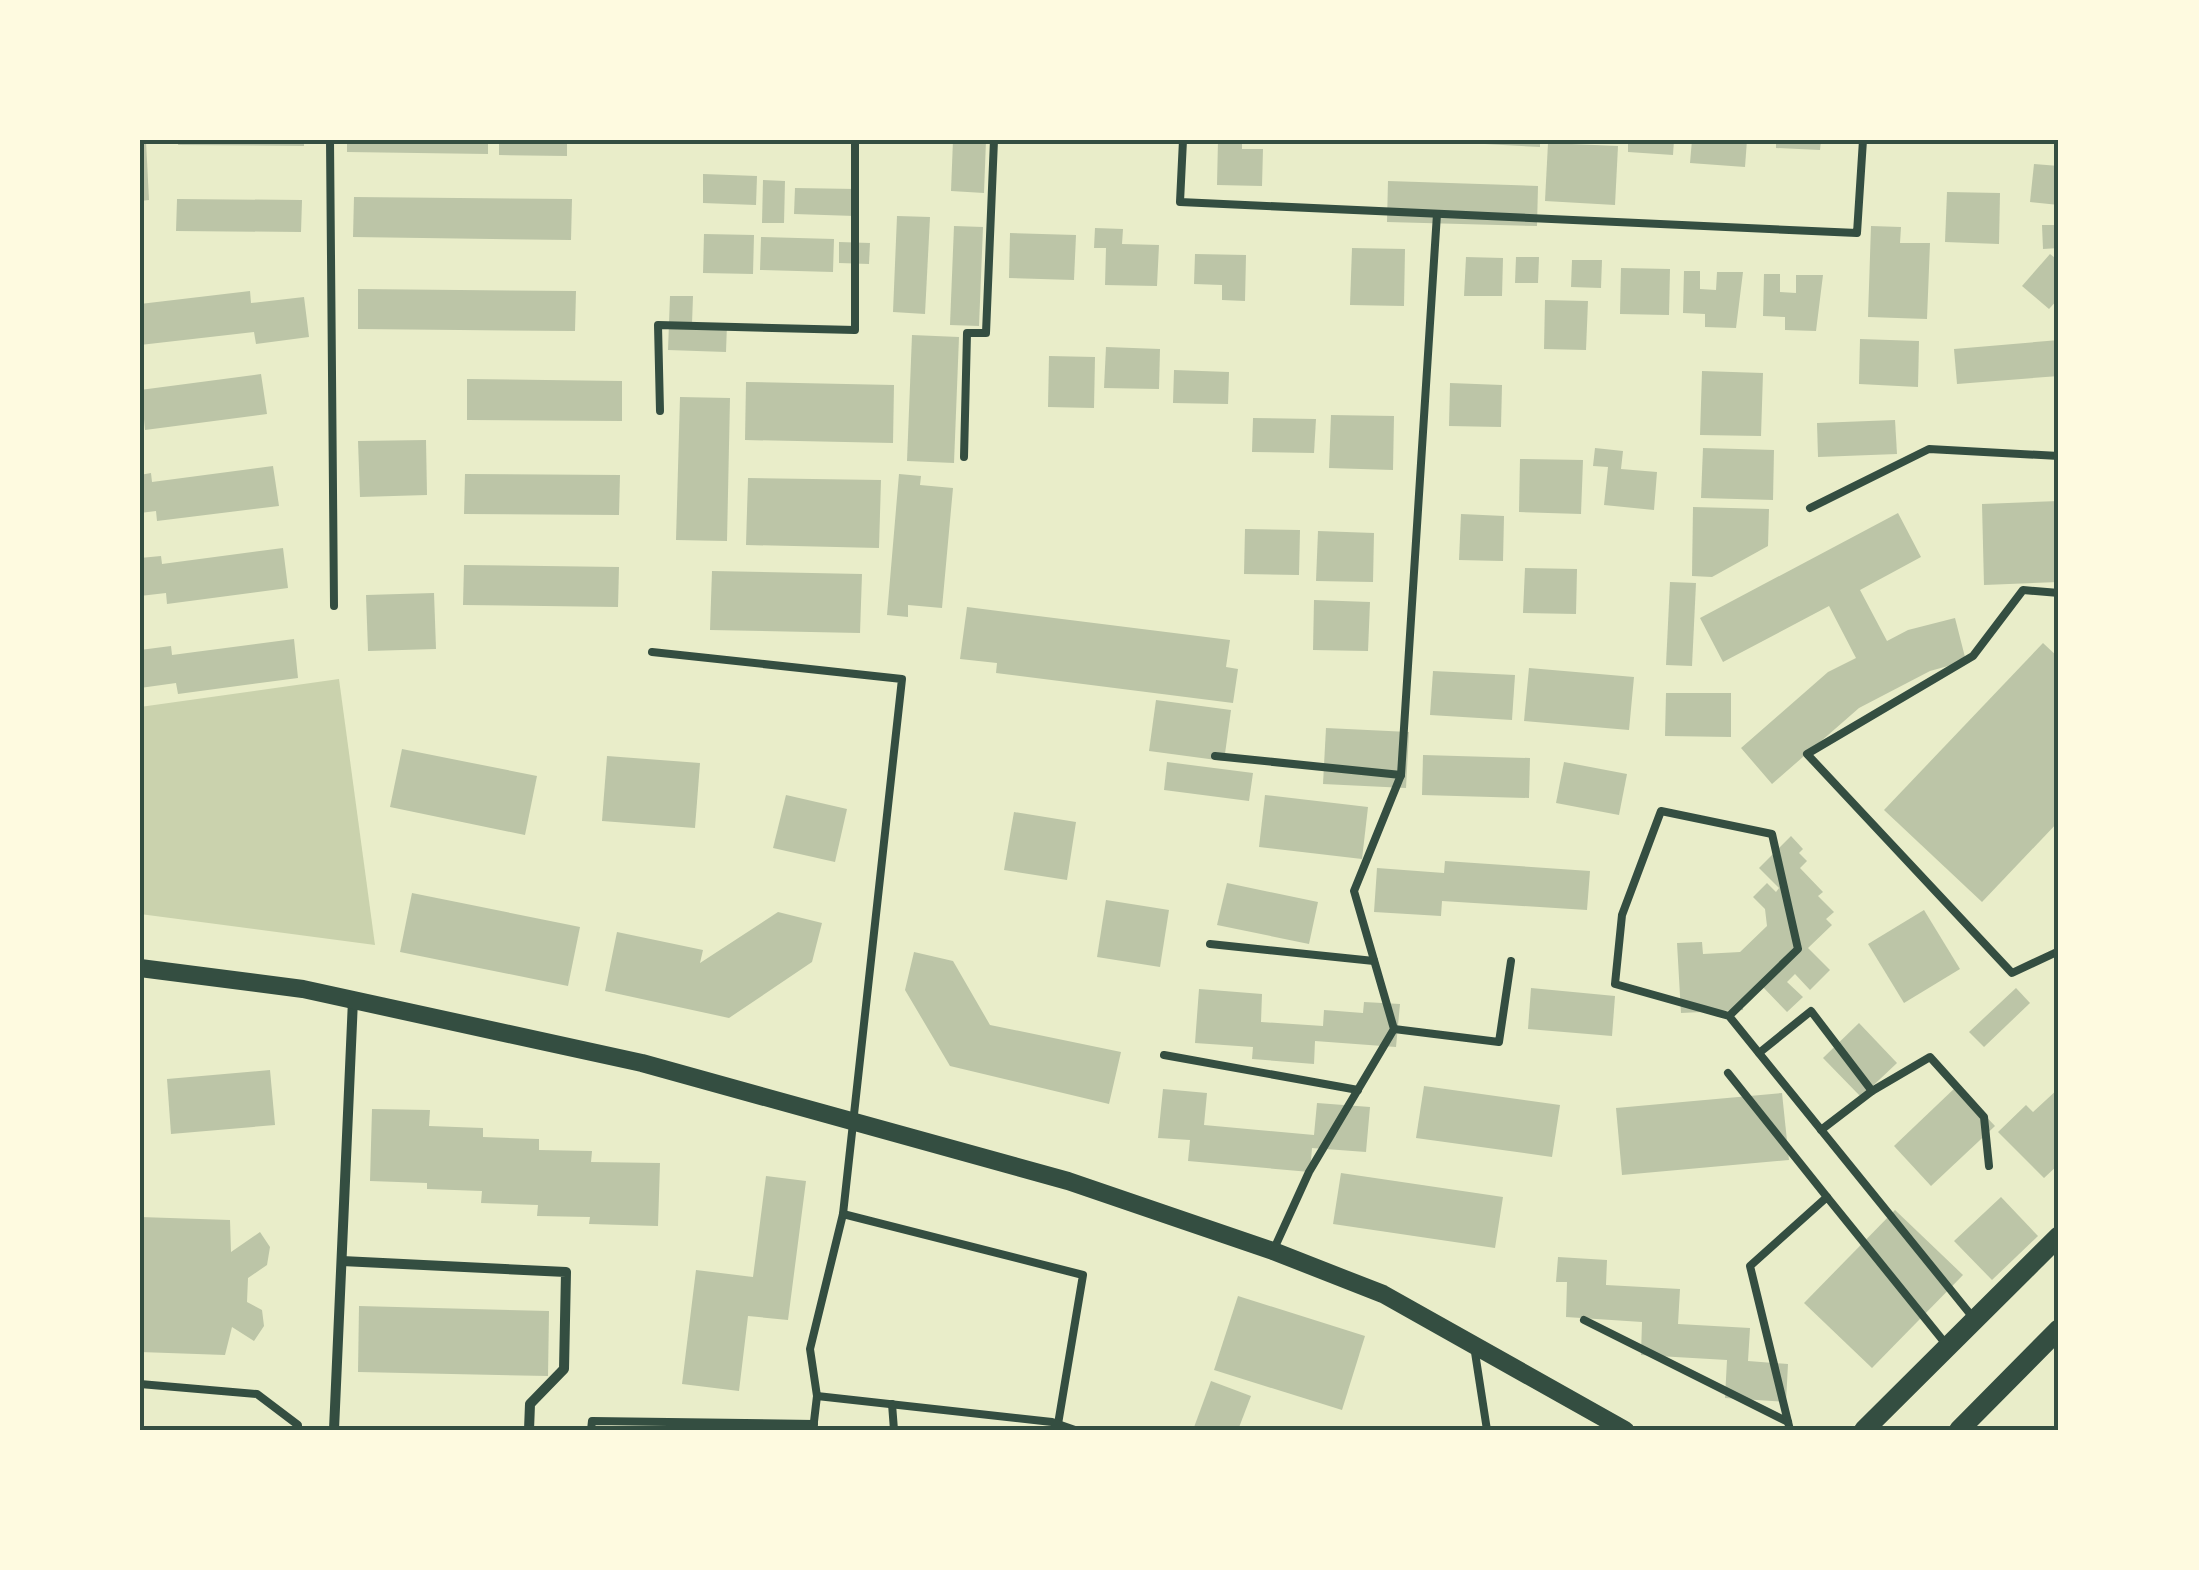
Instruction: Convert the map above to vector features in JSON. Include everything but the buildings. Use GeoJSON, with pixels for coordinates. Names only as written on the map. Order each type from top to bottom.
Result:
{"type":"FeatureCollection","features":[{"type":"Feature","properties":{"kind":"main road"},"geometry":{"type":"LineString","coordinates":[[1864,1430],[2059,1236]]}},
{"type":"Feature","properties":{"kind":"main road"},"geometry":{"type":"LineString","coordinates":[[1959,1430],[2059,1329]]}},
{"type":"Feature","properties":{"kind":"street"},"geometry":{"type":"LineString","coordinates":[[140,968],[354,999],[642,1064],[1068,1182],[1273,1251],[1383,1294],[1625,1430]]}},
{"type":"Feature","properties":{"kind":"street"},"geometry":{"type":"LineString","coordinates":[[334,1430],[354,999]]}},
{"type":"Feature","properties":{"kind":"street"},"geometry":{"type":"LineString","coordinates":[[342,1261],[566,1272],[564,1368],[530,1404],[528,1430]]}},
{"type":"Feature","properties":{"kind":"lane"},"geometry":{"type":"LineString","coordinates":[[330,140],[334,606]]}},
{"type":"Feature","properties":{"kind":"lane"},"geometry":{"type":"LineString","coordinates":[[660,411],[658,325],[855,330],[855,140]]}},
{"type":"Feature","properties":{"kind":"lane"},"geometry":{"type":"LineString","coordinates":[[964,456],[967,334],[986,333],[994,140]]}},
{"type":"Feature","properties":{"kind":"lane"},"geometry":{"type":"LineString","coordinates":[[1182,140],[1180,202],[1857,233],[1863,140]]}},
{"type":"Feature","properties":{"kind":"lane"},"geometry":{"type":"LineString","coordinates":[[1273,1251],[1309,1172],[1394,1029],[1354,891],[1401,775],[1437,214]]}},
{"type":"Feature","properties":{"kind":"lane"},"geometry":{"type":"LineString","coordinates":[[1810,508],[1929,449],[2059,456]]}},
{"type":"Feature","properties":{"kind":"lane"},"geometry":{"type":"LineString","coordinates":[[2059,594],[2022,590],[1973,656],[1807,754],[2012,973],[2059,951]]}},
{"type":"Feature","properties":{"kind":"lane"},"geometry":{"type":"LineString","coordinates":[[591,1430],[592,1421],[814,1427],[818,1396],[810,1349],[843,1214],[902,678],[652,652]]}},
{"type":"Feature","properties":{"kind":"lane"},"geometry":{"type":"LineString","coordinates":[[1215,756],[1401,775]]}},
{"type":"Feature","properties":{"kind":"lane"},"geometry":{"type":"LineString","coordinates":[[1729,1016],[1798,949],[1772,834],[1661,811],[1622,914],[1615,984],[1729,1016],[1975,1320]]}},
{"type":"Feature","properties":{"kind":"lane"},"geometry":{"type":"LineString","coordinates":[[1210,944],[1374,960]]}},
{"type":"Feature","properties":{"kind":"lane"},"geometry":{"type":"LineString","coordinates":[[1394,1029],[1498,1042],[1511,961]]}},
{"type":"Feature","properties":{"kind":"lane"},"geometry":{"type":"LineString","coordinates":[[1759,1052],[1811,1011],[1872,1092]]}},
{"type":"Feature","properties":{"kind":"lane"},"geometry":{"type":"LineString","coordinates":[[1164,1056],[1358,1090]]}},
{"type":"Feature","properties":{"kind":"lane"},"geometry":{"type":"LineString","coordinates":[[1822,1130],[1872,1092],[1930,1057],[1984,1117],[1989,1166]]}},
{"type":"Feature","properties":{"kind":"lane"},"geometry":{"type":"LineString","coordinates":[[1728,1074],[1948,1346]]}},
{"type":"Feature","properties":{"kind":"lane"},"geometry":{"type":"LineString","coordinates":[[1789,1426],[1750,1266],[1827,1196]]}},
{"type":"Feature","properties":{"kind":"lane"},"geometry":{"type":"LineString","coordinates":[[843,1214],[1082,1274],[1058,1424]]}},
{"type":"Feature","properties":{"kind":"lane"},"geometry":{"type":"LineString","coordinates":[[1584,1320],[1789,1426]]}},
{"type":"Feature","properties":{"kind":"lane"},"geometry":{"type":"LineString","coordinates":[[1473,1342],[1487,1430]]}},
{"type":"Feature","properties":{"kind":"lane"},"geometry":{"type":"LineString","coordinates":[[140,1384],[258,1394],[298,1425],[298,1430]]}},
{"type":"Feature","properties":{"kind":"lane"},"geometry":{"type":"LineString","coordinates":[[818,1396],[1058,1424],[1075,1430]]}},
{"type":"Feature","properties":{"kind":"lane"},"geometry":{"type":"LineString","coordinates":[[892,1404],[894,1430]]}},
{"type":"Feature","properties":{"kind":"green space"},"geometry":{"type":"Polygon","coordinates":[[[339,679],[375,945],[140,914],[140,707],[339,679]]]}}]}
